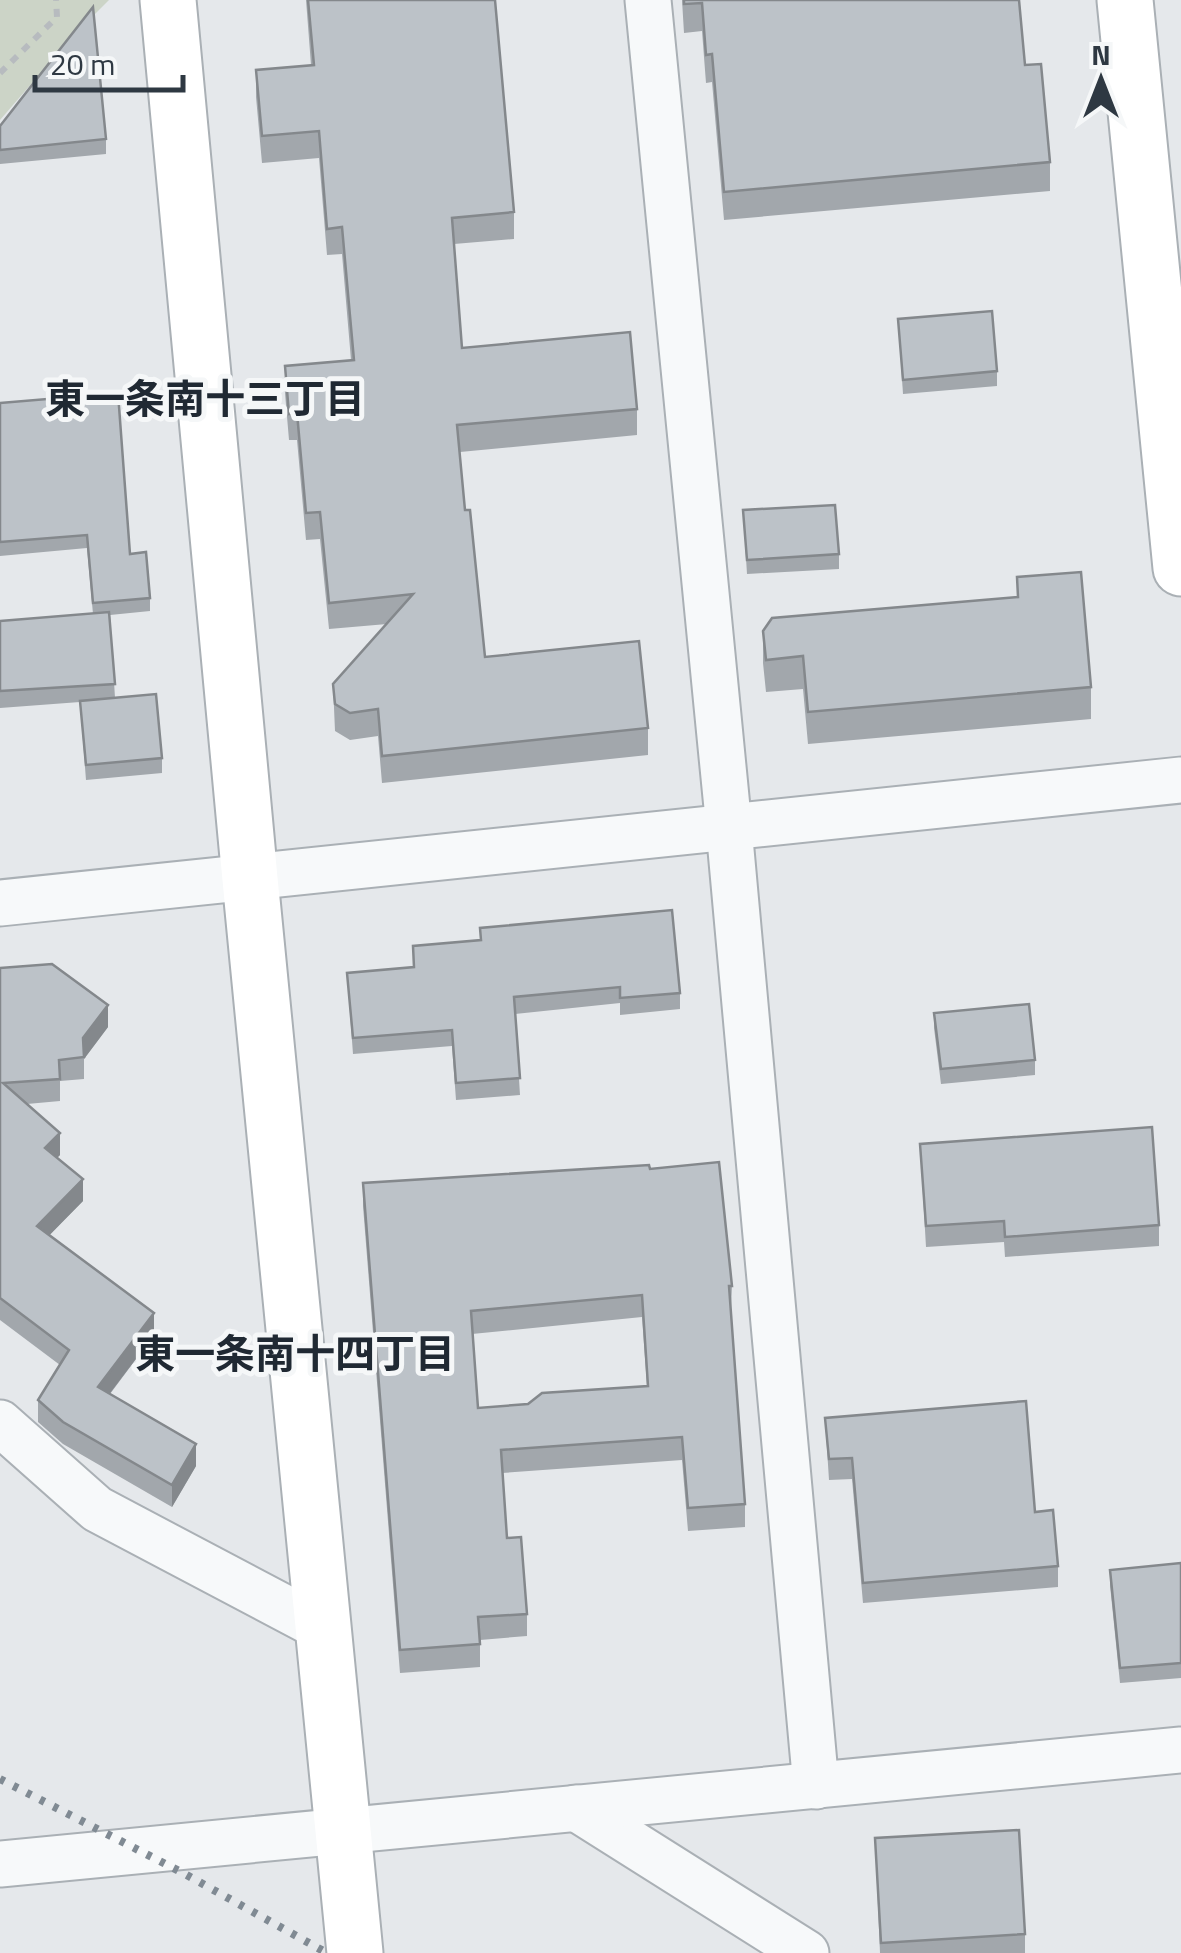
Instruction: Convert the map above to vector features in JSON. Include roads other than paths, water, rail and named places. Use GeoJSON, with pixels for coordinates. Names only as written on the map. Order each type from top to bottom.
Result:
{"type":"FeatureCollection","features":[{"type":"Feature","properties":{"kind":"street"},"geometry":{"type":"LineString","coordinates":[[168,0],[355,1953]]}},
{"type":"Feature","properties":{"kind":"street"},"geometry":{"type":"LineString","coordinates":[[648,0],[816,1786]]}},
{"type":"Feature","properties":{"kind":"street"},"geometry":{"type":"LineString","coordinates":[[1125,0],[1181,568]]}},
{"type":"Feature","properties":{"kind":"street"},"geometry":{"type":"LineString","coordinates":[[0,904],[1181,780]]}},
{"type":"Feature","properties":{"kind":"street"},"geometry":{"type":"LineString","coordinates":[[0,1424],[97,1509],[326,1630]]}},
{"type":"Feature","properties":{"kind":"street"},"geometry":{"type":"LineString","coordinates":[[0,1864],[1181,1750]]}},
{"type":"Feature","properties":{"kind":"street"},"geometry":{"type":"LineString","coordinates":[[576,1808],[806,1953]]}},
{"type":"Feature","properties":{"kind":"railway"},"geometry":{"type":"LineString","coordinates":[[0,1779],[327,1953]]}},
{"type":"Feature","properties":{"kind":"district","name":"東一条南十三丁目"},"geometry":{"type":"Point","coordinates":[205,399]}},
{"type":"Feature","properties":{"kind":"district","name":"東一条南十四丁目"},"geometry":{"type":"Point","coordinates":[295,1354]}}]}
